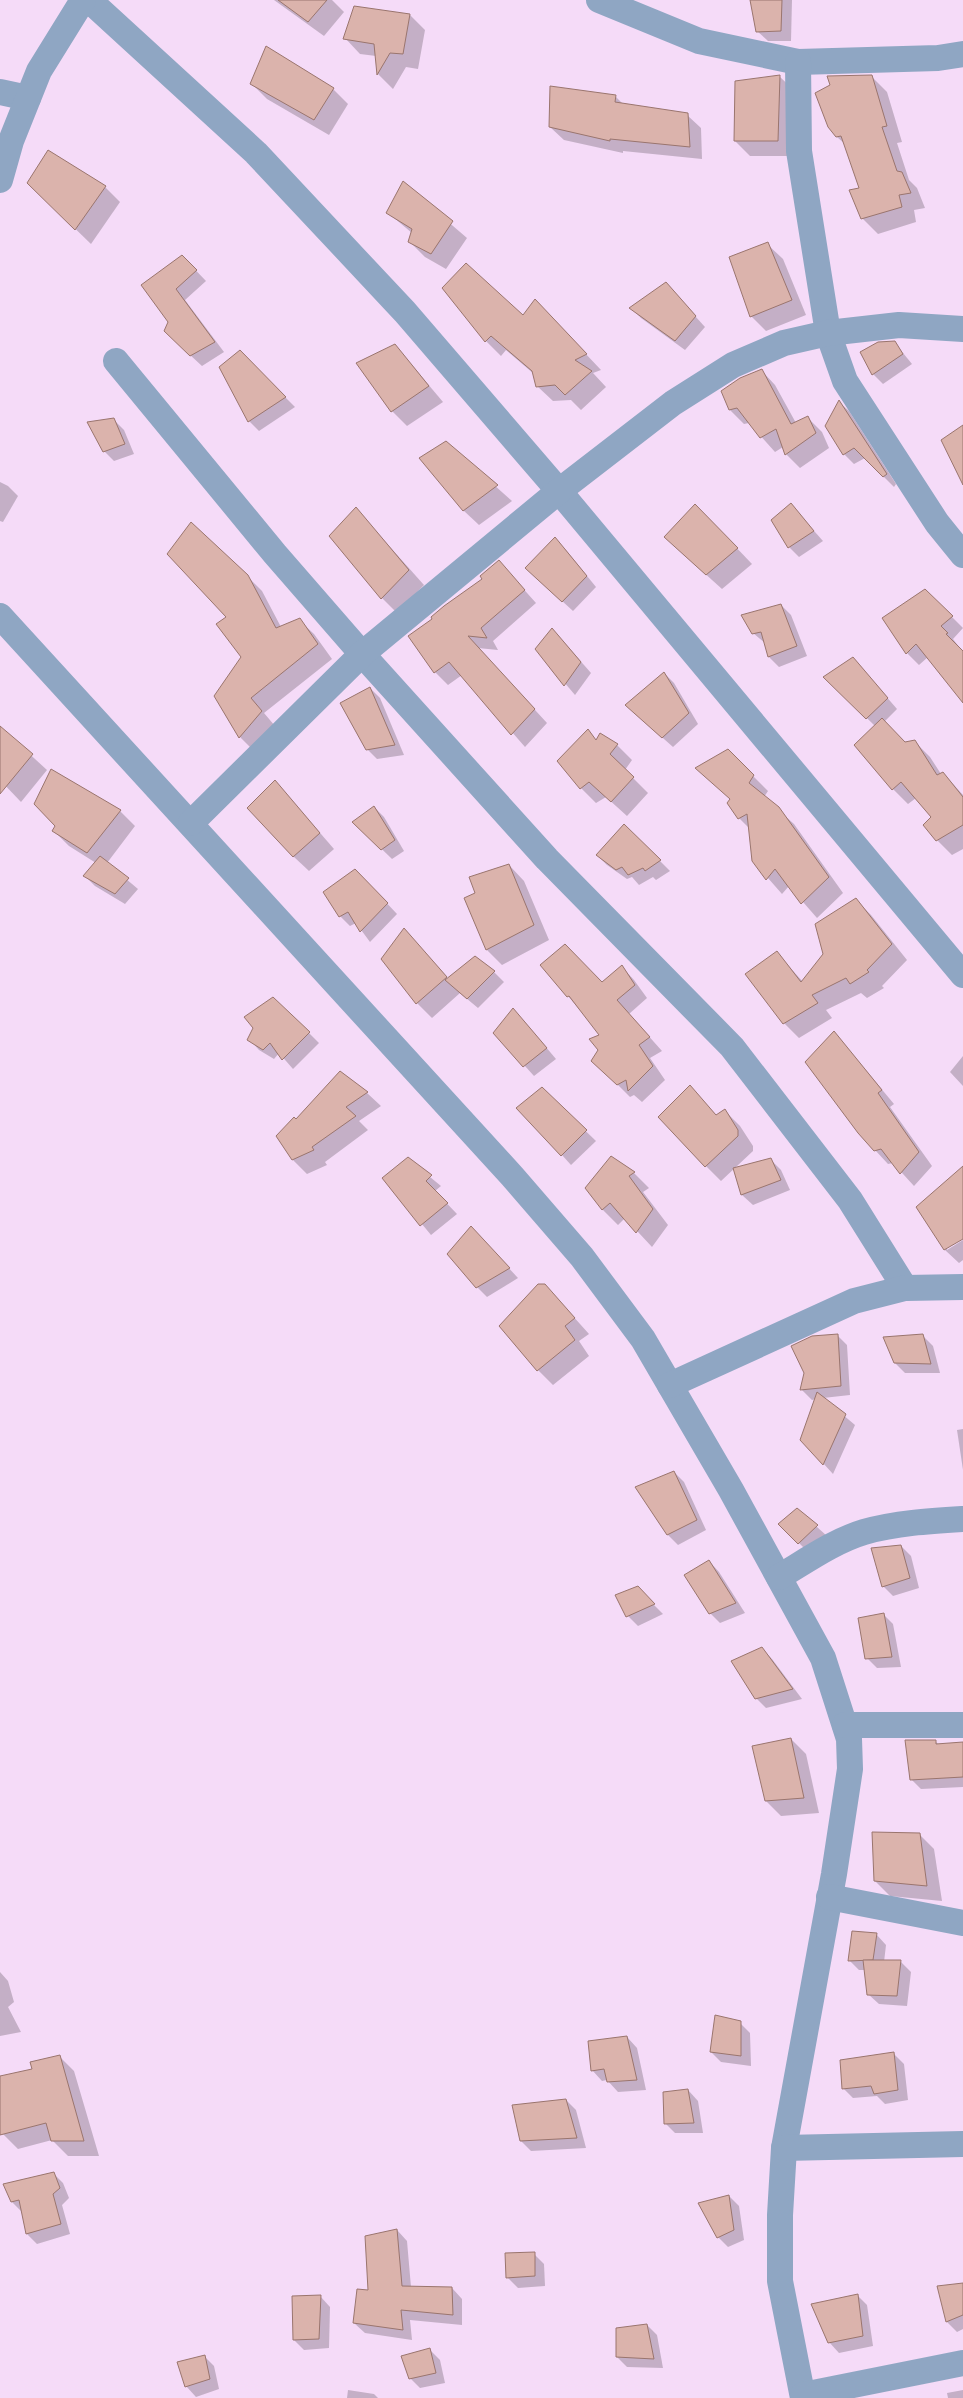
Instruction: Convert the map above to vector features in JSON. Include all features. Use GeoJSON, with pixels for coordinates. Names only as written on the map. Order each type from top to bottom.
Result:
{"type":"FeatureCollection","features":[{"type":"Feature","properties":{"kind":"street"},"geometry":{"type":"LineString","coordinates":[[0,180],[11,141],[38,71],[83,0]]}},
{"type":"Feature","properties":{"kind":"street"},"geometry":{"type":"LineString","coordinates":[[89,0],[256,154],[405,312],[559,491],[963,975]]}},
{"type":"Feature","properties":{"kind":"street"},"geometry":{"type":"LineString","coordinates":[[599,0],[699,41],[798,62],[938,58],[963,54]]}},
{"type":"Feature","properties":{"kind":"street"},"geometry":{"type":"LineString","coordinates":[[798,62],[800,151],[828,334],[845,381],[937,523],[963,555]]}},
{"type":"Feature","properties":{"kind":"street"},"geometry":{"type":"LineString","coordinates":[[0,92],[28,98]]}},
{"type":"Feature","properties":{"kind":"street"},"geometry":{"type":"LineString","coordinates":[[191,823],[362,654],[559,491],[673,403],[733,365],[784,343],[828,334],[899,326],[963,329]]}},
{"type":"Feature","properties":{"kind":"street"},"geometry":{"type":"LineString","coordinates":[[116,361],[275,554],[362,654],[547,859],[732,1047],[850,1200],[905,1288]]}},
{"type":"Feature","properties":{"kind":"street"},"geometry":{"type":"LineString","coordinates":[[0,616],[512,1176],[582,1257],[643,1339],[779,1577],[823,1658],[849,1739],[850,1769],[784,2148],[780,2215],[780,2280],[803,2397],[963,2363]]}},
{"type":"Feature","properties":{"kind":"street"},"geometry":{"type":"LineString","coordinates":[[670,1385],[854,1300],[905,1288],[963,1286]]}},
{"type":"Feature","properties":{"kind":"street"},"geometry":{"type":"LineString","coordinates":[[779,1577],[831,1546],[864,1532],[910,1522],[963,1519]]}},
{"type":"Feature","properties":{"kind":"street"},"geometry":{"type":"LineString","coordinates":[[845,1725],[963,1725]]}},
{"type":"Feature","properties":{"kind":"street"},"geometry":{"type":"LineString","coordinates":[[829,1897],[963,1923]]}},
{"type":"Feature","properties":{"kind":"street"},"geometry":{"type":"LineString","coordinates":[[784,2148],[963,2144]]}},
{"type":"Feature","properties":{"kind":"building"},"geometry":{"type":"Polygon","coordinates":[[[278,0],[327,0],[308,22],[278,0]]]}},
{"type":"Feature","properties":{"kind":"building"},"geometry":{"type":"Polygon","coordinates":[[[750,0],[782,0],[781,31],[756,32],[750,0]]]}},
{"type":"Feature","properties":{"kind":"building"},"geometry":{"type":"Polygon","coordinates":[[[354,6],[410,14],[403,54],[390,53],[377,75],[374,44],[343,39],[354,6]]]}},
{"type":"Feature","properties":{"kind":"building"},"geometry":{"type":"Polygon","coordinates":[[[266,46],[334,88],[314,120],[250,84],[266,46]]]}},
{"type":"Feature","properties":{"kind":"building"},"geometry":{"type":"Polygon","coordinates":[[[780,75],[778,141],[734,141],[735,81],[780,75]]]}},
{"type":"Feature","properties":{"kind":"building"},"geometry":{"type":"Polygon","coordinates":[[[872,75],[887,126],[882,127],[897,171],[902,172],[911,193],[899,195],[902,207],[861,219],[849,190],[859,188],[841,136],[836,137],[828,127],[815,93],[830,85],[827,76],[872,75]]]}},
{"type":"Feature","properties":{"kind":"building"},"geometry":{"type":"Polygon","coordinates":[[[550,86],[616,95],[615,102],[688,113],[690,147],[610,139],[610,141],[549,127],[550,86]]]}},
{"type":"Feature","properties":{"kind":"building"},"geometry":{"type":"Polygon","coordinates":[[[48,150],[106,186],[75,230],[27,183],[48,150]]]}},
{"type":"Feature","properties":{"kind":"building"},"geometry":{"type":"Polygon","coordinates":[[[403,181],[453,221],[431,254],[408,242],[412,229],[386,213],[403,181]]]}},
{"type":"Feature","properties":{"kind":"building"},"geometry":{"type":"Polygon","coordinates":[[[768,242],[792,300],[750,317],[729,257],[768,242]]]}},
{"type":"Feature","properties":{"kind":"building"},"geometry":{"type":"Polygon","coordinates":[[[182,255],[197,270],[176,289],[215,342],[190,356],[164,331],[168,322],[141,285],[182,255]]]}},
{"type":"Feature","properties":{"kind":"building"},"geometry":{"type":"Polygon","coordinates":[[[466,263],[523,315],[535,299],[587,354],[575,360],[592,371],[565,395],[555,385],[536,387],[532,371],[491,336],[485,342],[442,288],[466,263]]]}},
{"type":"Feature","properties":{"kind":"building"},"geometry":{"type":"Polygon","coordinates":[[[666,282],[696,316],[675,341],[629,308],[666,282]]]}},
{"type":"Feature","properties":{"kind":"building"},"geometry":{"type":"Polygon","coordinates":[[[895,341],[903,354],[872,375],[860,352],[878,342],[895,341]]]}},
{"type":"Feature","properties":{"kind":"building"},"geometry":{"type":"Polygon","coordinates":[[[395,344],[429,386],[391,412],[356,363],[395,344]]]}},
{"type":"Feature","properties":{"kind":"building"},"geometry":{"type":"Polygon","coordinates":[[[240,350],[286,397],[248,422],[219,367],[240,350]]]}},
{"type":"Feature","properties":{"kind":"building"},"geometry":{"type":"Polygon","coordinates":[[[762,369],[791,424],[808,416],[816,433],[785,455],[776,429],[760,438],[737,408],[729,410],[721,391],[740,378],[762,369]]]}},
{"type":"Feature","properties":{"kind":"building"},"geometry":{"type":"Polygon","coordinates":[[[839,400],[887,474],[883,477],[854,448],[843,455],[825,426],[839,400]]]}},
{"type":"Feature","properties":{"kind":"building"},"geometry":{"type":"Polygon","coordinates":[[[114,418],[125,444],[103,452],[87,422],[114,418]]]}},
{"type":"Feature","properties":{"kind":"building"},"geometry":{"type":"Polygon","coordinates":[[[963,425],[963,485],[941,440],[963,425]]]}},
{"type":"Feature","properties":{"kind":"building"},"geometry":{"type":"Polygon","coordinates":[[[446,441],[498,485],[463,511],[419,458],[446,441]]]}},
{"type":"Feature","properties":{"kind":"building"},"geometry":{"type":"Polygon","coordinates":[[[791,503],[814,531],[788,548],[771,520],[791,503]]]}},
{"type":"Feature","properties":{"kind":"building"},"geometry":{"type":"Polygon","coordinates":[[[695,504],[738,548],[706,575],[664,537],[695,504]]]}},
{"type":"Feature","properties":{"kind":"building"},"geometry":{"type":"Polygon","coordinates":[[[356,507],[409,570],[381,599],[329,536],[356,507]]]}},
{"type":"Feature","properties":{"kind":"building"},"geometry":{"type":"Polygon","coordinates":[[[191,522],[248,575],[276,628],[300,618],[318,644],[251,698],[262,711],[239,738],[214,696],[241,657],[216,624],[226,617],[167,554],[191,522]]]}},
{"type":"Feature","properties":{"kind":"building"},"geometry":{"type":"Polygon","coordinates":[[[555,537],[587,576],[562,602],[525,568],[555,537]]]}},
{"type":"Feature","properties":{"kind":"building"},"geometry":{"type":"Polygon","coordinates":[[[499,560],[525,590],[481,628],[487,638],[468,636],[535,709],[511,735],[449,662],[434,673],[408,636],[432,619],[431,617],[444,606],[482,579],[480,576],[499,560]]]}},
{"type":"Feature","properties":{"kind":"building"},"geometry":{"type":"Polygon","coordinates":[[[925,589],[953,616],[941,626],[948,633],[946,634],[963,651],[963,703],[916,644],[906,654],[882,618],[925,589]]]}},
{"type":"Feature","properties":{"kind":"building"},"geometry":{"type":"Polygon","coordinates":[[[781,604],[797,646],[768,657],[761,632],[752,634],[741,615],[781,604]]]}},
{"type":"Feature","properties":{"kind":"building"},"geometry":{"type":"Polygon","coordinates":[[[552,628],[581,662],[564,686],[535,649],[552,628]]]}},
{"type":"Feature","properties":{"kind":"building"},"geometry":{"type":"Polygon","coordinates":[[[853,657],[888,698],[866,719],[823,677],[853,657]]]}},
{"type":"Feature","properties":{"kind":"building"},"geometry":{"type":"Polygon","coordinates":[[[664,672],[689,713],[662,738],[625,705],[664,672]]]}},
{"type":"Feature","properties":{"kind":"building"},"geometry":{"type":"Polygon","coordinates":[[[370,687],[395,745],[366,750],[340,703],[370,687]]]}},
{"type":"Feature","properties":{"kind":"building"},"geometry":{"type":"Polygon","coordinates":[[[882,718],[905,742],[915,740],[937,775],[943,772],[963,797],[963,825],[936,841],[923,825],[931,817],[901,782],[892,790],[854,745],[882,718]]]}},
{"type":"Feature","properties":{"kind":"building"},"geometry":{"type":"Polygon","coordinates":[[[0,726],[33,754],[0,794],[0,726]]]}},
{"type":"Feature","properties":{"kind":"building"},"geometry":{"type":"Polygon","coordinates":[[[588,729],[596,740],[600,733],[618,744],[610,754],[634,777],[611,802],[589,782],[580,789],[557,761],[588,729]]]}},
{"type":"Feature","properties":{"kind":"building"},"geometry":{"type":"Polygon","coordinates":[[[728,749],[754,775],[749,783],[779,807],[829,877],[801,904],[775,869],[766,880],[752,861],[747,814],[738,819],[727,803],[730,799],[695,768],[728,749]]]}},
{"type":"Feature","properties":{"kind":"building"},"geometry":{"type":"Polygon","coordinates":[[[51,769],[121,810],[87,853],[52,831],[55,826],[34,804],[51,769]]]}},
{"type":"Feature","properties":{"kind":"building"},"geometry":{"type":"Polygon","coordinates":[[[275,780],[320,833],[293,857],[247,808],[275,780]]]}},
{"type":"Feature","properties":{"kind":"building"},"geometry":{"type":"Polygon","coordinates":[[[374,806],[395,840],[381,850],[352,822],[374,806]]]}},
{"type":"Feature","properties":{"kind":"building"},"geometry":{"type":"Polygon","coordinates":[[[624,824],[661,860],[645,871],[643,868],[628,875],[622,867],[616,870],[596,855],[624,824]]]}},
{"type":"Feature","properties":{"kind":"building"},"geometry":{"type":"Polygon","coordinates":[[[100,856],[129,878],[115,894],[83,876],[100,856]]]}},
{"type":"Feature","properties":{"kind":"building"},"geometry":{"type":"Polygon","coordinates":[[[509,864],[534,925],[486,950],[464,898],[475,893],[469,877],[509,864]]]}},
{"type":"Feature","properties":{"kind":"building"},"geometry":{"type":"Polygon","coordinates":[[[355,869],[388,903],[360,932],[348,912],[339,917],[323,892],[355,869]]]}},
{"type":"Feature","properties":{"kind":"building"},"geometry":{"type":"Polygon","coordinates":[[[856,898],[892,944],[867,970],[869,972],[850,984],[846,978],[812,995],[818,1003],[783,1024],[745,974],[777,951],[801,982],[823,954],[815,924],[856,898]]]}},
{"type":"Feature","properties":{"kind":"building"},"geometry":{"type":"Polygon","coordinates":[[[404,928],[447,977],[416,1004],[381,959],[404,928]]]}},
{"type":"Feature","properties":{"kind":"building"},"geometry":{"type":"Polygon","coordinates":[[[565,944],[602,982],[622,965],[635,985],[617,1000],[650,1037],[639,1045],[653,1066],[628,1091],[626,1080],[617,1085],[591,1061],[598,1050],[589,1039],[599,1035],[569,996],[567,997],[540,965],[565,944]]]}},
{"type":"Feature","properties":{"kind":"building"},"geometry":{"type":"Polygon","coordinates":[[[475,956],[495,971],[467,999],[445,980],[475,956]]]}},
{"type":"Feature","properties":{"kind":"building"},"geometry":{"type":"Polygon","coordinates":[[[273,997],[310,1032],[282,1060],[270,1043],[263,1050],[247,1040],[253,1028],[244,1017],[273,997]]]}},
{"type":"Feature","properties":{"kind":"building"},"geometry":{"type":"Polygon","coordinates":[[[513,1008],[547,1048],[523,1067],[493,1033],[513,1008]]]}},
{"type":"Feature","properties":{"kind":"building"},"geometry":{"type":"Polygon","coordinates":[[[834,1031],[882,1090],[878,1093],[919,1152],[900,1174],[881,1149],[874,1151],[858,1133],[805,1062],[834,1031]]]}},
{"type":"Feature","properties":{"kind":"building"},"geometry":{"type":"Polygon","coordinates":[[[340,1071],[368,1092],[346,1107],[356,1116],[312,1147],[314,1150],[292,1160],[276,1136],[294,1117],[296,1119],[340,1071]]]}},
{"type":"Feature","properties":{"kind":"building"},"geometry":{"type":"Polygon","coordinates":[[[690,1085],[716,1115],[725,1109],[738,1130],[738,1136],[705,1167],[658,1117],[690,1085]]]}},
{"type":"Feature","properties":{"kind":"building"},"geometry":{"type":"Polygon","coordinates":[[[542,1087],[587,1130],[561,1156],[516,1108],[542,1087]]]}},
{"type":"Feature","properties":{"kind":"building"},"geometry":{"type":"Polygon","coordinates":[[[611,1156],[635,1172],[629,1176],[653,1209],[636,1233],[610,1203],[602,1210],[585,1188],[611,1156]]]}},
{"type":"Feature","properties":{"kind":"building"},"geometry":{"type":"Polygon","coordinates":[[[408,1157],[432,1175],[426,1181],[448,1203],[420,1226],[382,1178],[408,1157]]]}},
{"type":"Feature","properties":{"kind":"building"},"geometry":{"type":"Polygon","coordinates":[[[771,1158],[781,1180],[741,1195],[733,1168],[771,1158]]]}},
{"type":"Feature","properties":{"kind":"building"},"geometry":{"type":"Polygon","coordinates":[[[963,1166],[963,1239],[944,1250],[916,1207],[963,1166]]]}},
{"type":"Feature","properties":{"kind":"building"},"geometry":{"type":"Polygon","coordinates":[[[471,1226],[510,1268],[476,1288],[447,1254],[471,1226]]]}},
{"type":"Feature","properties":{"kind":"building"},"geometry":{"type":"Polygon","coordinates":[[[538,1284],[545,1284],[575,1318],[565,1326],[575,1340],[537,1371],[499,1326],[538,1284]]]}},
{"type":"Feature","properties":{"kind":"building"},"geometry":{"type":"Polygon","coordinates":[[[838,1334],[841,1386],[800,1390],[804,1373],[791,1346],[812,1336],[838,1334]]]}},
{"type":"Feature","properties":{"kind":"building"},"geometry":{"type":"Polygon","coordinates":[[[923,1334],[931,1364],[894,1363],[883,1337],[923,1334]]]}},
{"type":"Feature","properties":{"kind":"building"},"geometry":{"type":"Polygon","coordinates":[[[817,1392],[846,1414],[823,1465],[800,1440],[817,1392]]]}},
{"type":"Feature","properties":{"kind":"building"},"geometry":{"type":"Polygon","coordinates":[[[674,1471],[697,1520],[667,1535],[635,1487],[674,1471]]]}},
{"type":"Feature","properties":{"kind":"building"},"geometry":{"type":"Polygon","coordinates":[[[797,1508],[818,1525],[798,1544],[778,1524],[797,1508]]]}},
{"type":"Feature","properties":{"kind":"building"},"geometry":{"type":"Polygon","coordinates":[[[901,1545],[910,1578],[882,1587],[871,1548],[901,1545]]]}},
{"type":"Feature","properties":{"kind":"building"},"geometry":{"type":"Polygon","coordinates":[[[709,1560],[736,1603],[709,1614],[684,1575],[709,1560]]]}},
{"type":"Feature","properties":{"kind":"building"},"geometry":{"type":"Polygon","coordinates":[[[638,1586],[655,1604],[626,1617],[615,1595],[638,1586]]]}},
{"type":"Feature","properties":{"kind":"building"},"geometry":{"type":"Polygon","coordinates":[[[884,1613],[892,1657],[865,1659],[858,1618],[884,1613]]]}},
{"type":"Feature","properties":{"kind":"building"},"geometry":{"type":"Polygon","coordinates":[[[762,1647],[793,1689],[755,1699],[731,1661],[762,1647]]]}},
{"type":"Feature","properties":{"kind":"building"},"geometry":{"type":"Polygon","coordinates":[[[791,1738],[804,1798],[765,1801],[752,1746],[791,1738]]]}},
{"type":"Feature","properties":{"kind":"building"},"geometry":{"type":"Polygon","coordinates":[[[905,1740],[936,1740],[936,1744],[963,1742],[963,1777],[910,1780],[905,1740]]]}},
{"type":"Feature","properties":{"kind":"building"},"geometry":{"type":"Polygon","coordinates":[[[872,1832],[920,1833],[927,1886],[874,1881],[872,1832]]]}},
{"type":"Feature","properties":{"kind":"building"},"geometry":{"type":"Polygon","coordinates":[[[852,1931],[877,1933],[873,1960],[848,1961],[852,1931]]]}},
{"type":"Feature","properties":{"kind":"building"},"geometry":{"type":"Polygon","coordinates":[[[863,1960],[901,1960],[897,1996],[867,1995],[863,1960]]]}},
{"type":"Feature","properties":{"kind":"building"},"geometry":{"type":"Polygon","coordinates":[[[715,2015],[741,2021],[741,2056],[710,2052],[715,2015]]]}},
{"type":"Feature","properties":{"kind":"building"},"geometry":{"type":"Polygon","coordinates":[[[627,2036],[637,2080],[607,2082],[604,2069],[591,2071],[588,2041],[627,2036]]]}},
{"type":"Feature","properties":{"kind":"building"},"geometry":{"type":"Polygon","coordinates":[[[894,2052],[898,2090],[874,2094],[871,2086],[842,2089],[840,2060],[894,2052]]]}},
{"type":"Feature","properties":{"kind":"building"},"geometry":{"type":"Polygon","coordinates":[[[60,2055],[84,2141],[51,2141],[46,2123],[0,2135],[0,2076],[32,2069],[30,2062],[60,2055]]]}},
{"type":"Feature","properties":{"kind":"building"},"geometry":{"type":"Polygon","coordinates":[[[688,2089],[694,2123],[664,2124],[663,2092],[688,2089]]]}},
{"type":"Feature","properties":{"kind":"building"},"geometry":{"type":"Polygon","coordinates":[[[566,2099],[577,2138],[520,2141],[512,2105],[566,2099]]]}},
{"type":"Feature","properties":{"kind":"building"},"geometry":{"type":"Polygon","coordinates":[[[54,2172],[60,2188],[53,2194],[61,2224],[26,2234],[19,2200],[11,2202],[3,2184],[54,2172]]]}},
{"type":"Feature","properties":{"kind":"building"},"geometry":{"type":"Polygon","coordinates":[[[729,2195],[734,2230],[717,2238],[698,2203],[729,2195]]]}},
{"type":"Feature","properties":{"kind":"building"},"geometry":{"type":"Polygon","coordinates":[[[397,2229],[402,2286],[452,2287],[453,2315],[401,2310],[403,2330],[353,2323],[357,2289],[368,2290],[365,2236],[397,2229]]]}},
{"type":"Feature","properties":{"kind":"building"},"geometry":{"type":"Polygon","coordinates":[[[535,2252],[535,2276],[506,2278],[505,2253],[535,2252]]]}},
{"type":"Feature","properties":{"kind":"building"},"geometry":{"type":"Polygon","coordinates":[[[963,2283],[963,2315],[946,2322],[937,2286],[963,2283]]]}},
{"type":"Feature","properties":{"kind":"building"},"geometry":{"type":"Polygon","coordinates":[[[858,2294],[863,2336],[828,2343],[811,2304],[858,2294]]]}},
{"type":"Feature","properties":{"kind":"building"},"geometry":{"type":"Polygon","coordinates":[[[321,2295],[319,2339],[293,2340],[292,2296],[321,2295]]]}},
{"type":"Feature","properties":{"kind":"building"},"geometry":{"type":"Polygon","coordinates":[[[647,2324],[654,2359],[616,2357],[616,2328],[647,2324]]]}},
{"type":"Feature","properties":{"kind":"building"},"geometry":{"type":"Polygon","coordinates":[[[430,2348],[436,2373],[409,2379],[401,2356],[430,2348]]]}},
{"type":"Feature","properties":{"kind":"building"},"geometry":{"type":"Polygon","coordinates":[[[205,2355],[210,2379],[185,2387],[177,2362],[205,2355]]]}}]}
